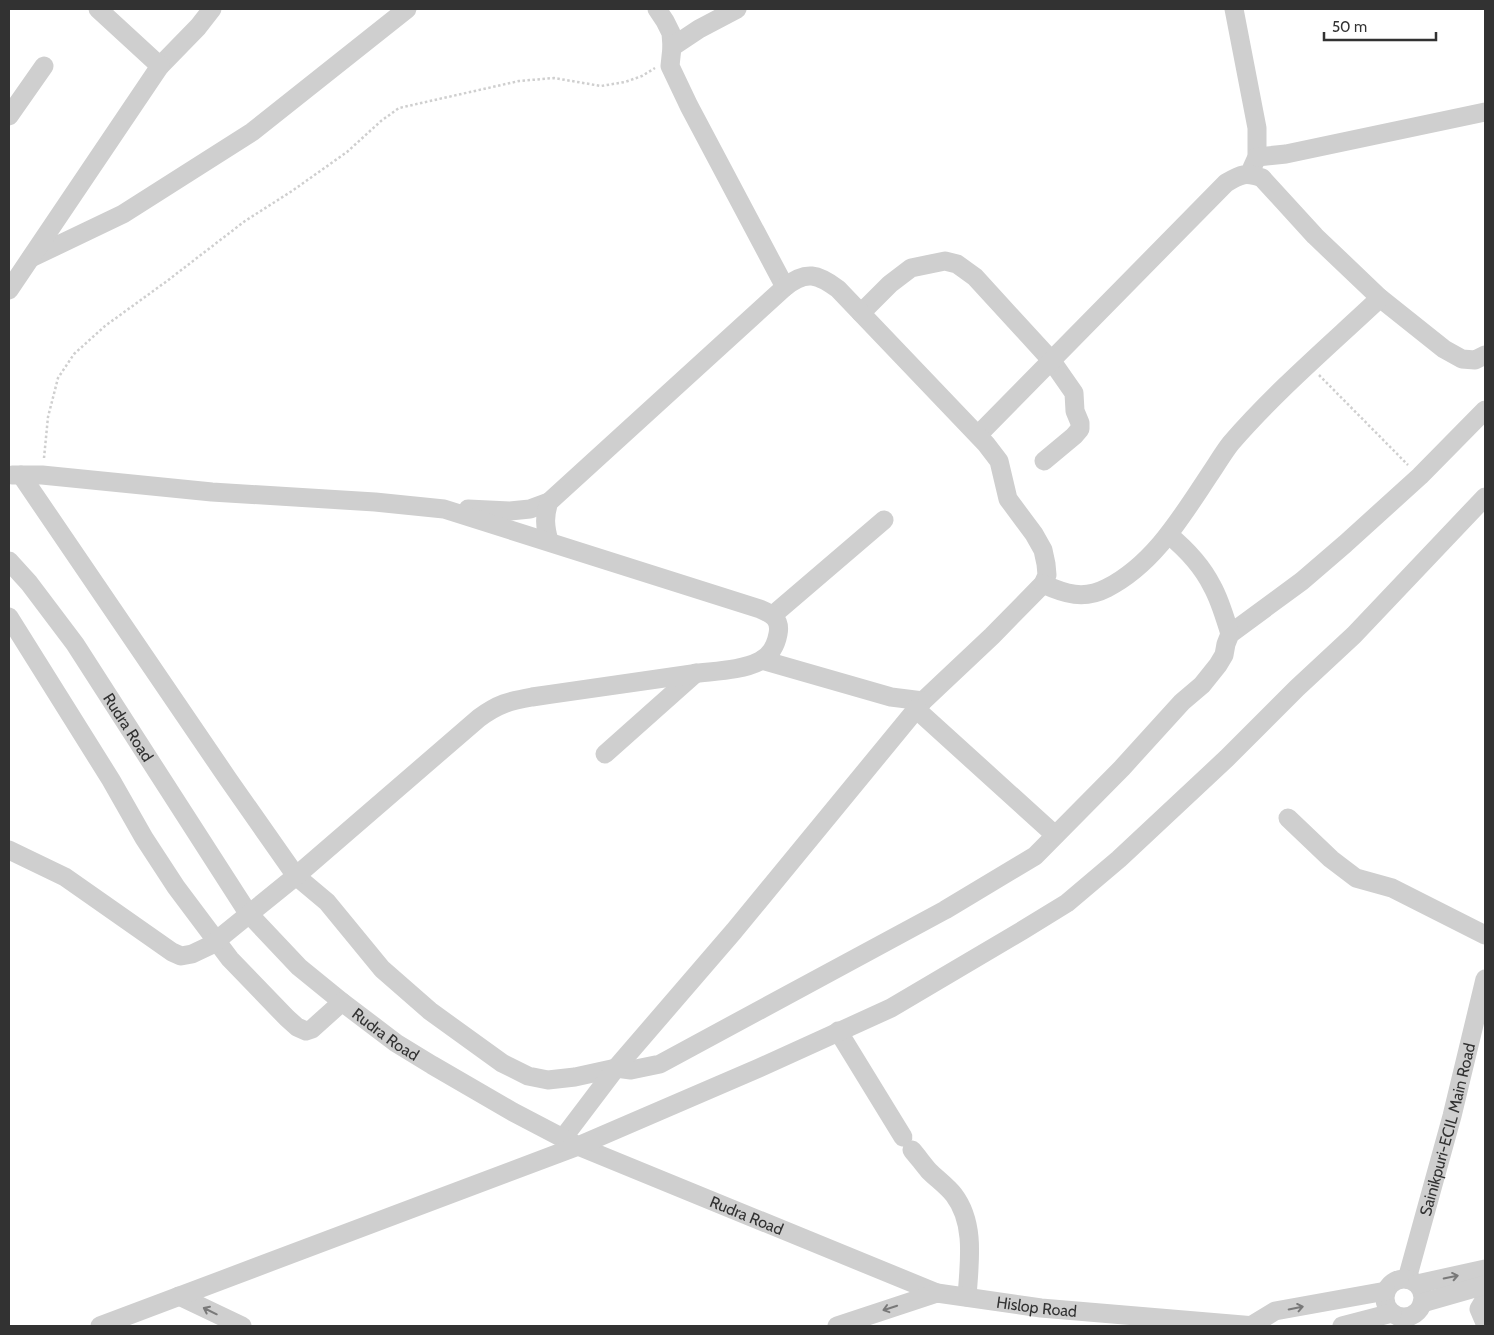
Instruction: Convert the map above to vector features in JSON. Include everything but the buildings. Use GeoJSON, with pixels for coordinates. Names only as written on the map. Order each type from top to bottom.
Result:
{"type":"FeatureCollection","features":[{"type":"Feature","properties":{"kind":"street"},"geometry":{"type":"LineString","coordinates":[[98,9],[160,66]]}},
{"type":"Feature","properties":{"kind":"street"},"geometry":{"type":"LineString","coordinates":[[9,290],[160,66],[198,27],[212,9]]}},
{"type":"Feature","properties":{"kind":"street"},"geometry":{"type":"LineString","coordinates":[[31,258],[123,214],[244,137],[270,119],[407,9]]}},
{"type":"Feature","properties":{"kind":"street"},"geometry":{"type":"LineString","coordinates":[[657,9],[668,26],[671,53],[670,66],[689,106],[785,287]]}},
{"type":"Feature","properties":{"kind":"street"},"geometry":{"type":"LineString","coordinates":[[671,53],[699,29],[738,9]]}},
{"type":"Feature","properties":{"kind":"street"},"geometry":{"type":"LineString","coordinates":[[1234,9],[1258,128],[1254,165],[1262,178],[1315,236],[1380,298],[1444,349],[1462,359],[1474,360],[1485,355]]}},
{"type":"Feature","properties":{"kind":"street"},"geometry":{"type":"LineString","coordinates":[[9,116],[44,66]]}},
{"type":"Feature","properties":{"kind":"street"},"geometry":{"type":"LineString","coordinates":[[978,436],[1226,183],[1235,177],[1254,165],[1286,154],[1485,112]]}},
{"type":"Feature","properties":{"kind":"street"},"geometry":{"type":"LineString","coordinates":[[861,313],[890,284],[911,268],[945,261],[957,264],[975,277],[1051,360],[1074,393],[1075,411],[1080,423],[1080,429],[1044,460]]}},
{"type":"Feature","properties":{"kind":"street"},"geometry":{"type":"LineString","coordinates":[[15,475],[42,475],[212,492],[375,502],[444,509],[530,509],[549,502],[795,278],[814,276],[824,279],[838,289],[978,436],[999,461],[1008,499],[1034,534],[1042,550],[1047,575],[1043,584],[992,636],[919,705],[740,923],[616,1068],[570,1142]]}},
{"type":"Feature","properties":{"kind":"street"},"geometry":{"type":"LineString","coordinates":[[1043,584],[1072,596],[1091,594],[1106,589],[1130,574],[1169,535],[1230,445],[1258,414],[1380,298]]}},
{"type":"Feature","properties":{"kind":"street"},"geometry":{"type":"LineString","coordinates":[[15,475],[296,876],[327,902],[382,968],[430,1011],[502,1063],[528,1076],[548,1080],[575,1077],[616,1068],[631,1070],[660,1064],[945,910],[1035,856],[1122,768],[1182,702],[1202,685],[1224,655],[1230,634],[1302,581],[1420,476],[1485,410]]}},
{"type":"Feature","properties":{"kind":"street"},"geometry":{"type":"LineString","coordinates":[[100,1326],[758,1068],[891,1008],[1067,903],[1119,859],[1227,758],[1297,688],[1354,636],[1485,497]]}},
{"type":"Feature","properties":{"kind":"street"},"geometry":{"type":"LineString","coordinates":[[549,502],[546,511],[546,528],[549,541]]}},
{"type":"Feature","properties":{"kind":"street"},"geometry":{"type":"LineString","coordinates":[[9,850],[65,877],[172,952],[182,956],[192,954],[216,941],[248,913],[296,876],[495,706],[513,700],[750,665],[768,656],[777,636],[779,627],[773,615],[736,600],[444,509]]}},
{"type":"Feature","properties":{"kind":"street"},"geometry":{"type":"LineString","coordinates":[[773,615],[884,520]]}},
{"type":"Feature","properties":{"kind":"street"},"geometry":{"type":"LineString","coordinates":[[1169,535],[1181,545],[1206,575],[1213,587],[1230,634]]}},
{"type":"Feature","properties":{"kind":"street","name":"Rudra Road"},"geometry":{"type":"LineString","coordinates":[[9,561],[29,583],[75,644],[248,913],[299,967],[342,1002],[396,1043],[424,1061],[512,1112],[570,1142],[937,1293]]}},
{"type":"Feature","properties":{"kind":"street"},"geometry":{"type":"LineString","coordinates":[[9,617],[111,780],[144,838],[176,887],[230,959],[297,1027],[306,1031],[342,1002]]}},
{"type":"Feature","properties":{"kind":"street"},"geometry":{"type":"LineString","coordinates":[[762,660],[919,705],[1055,835]]}},
{"type":"Feature","properties":{"kind":"street"},"geometry":{"type":"LineString","coordinates":[[605,754],[696,673]]}},
{"type":"Feature","properties":{"kind":"street"},"geometry":{"type":"LineString","coordinates":[[1288,818],[1331,859],[1356,878],[1392,888],[1485,935]]}},
{"type":"Feature","properties":{"kind":"street","name":"Sainikpuri-ECIL Main Road"},"geometry":{"type":"LineString","coordinates":[[1412,1282],[1452,1116],[1480,1022],[1485,979]]}},
{"type":"Feature","properties":{"kind":"street"},"geometry":{"type":"LineString","coordinates":[[838,1031],[908,1143],[927,1169],[954,1195],[961,1206],[968,1226],[970,1247],[967,1297]]}},
{"type":"Feature","properties":{"kind":"street"},"geometry":{"type":"LineString","coordinates":[[1399,1319],[1386,1303],[1386,1291],[1394,1281],[1412,1282],[1485,1269]]}},
{"type":"Feature","properties":{"kind":"street"},"geometry":{"type":"LineString","coordinates":[[1412,1282],[1421,1290],[1422,1303]]}},
{"type":"Feature","properties":{"kind":"street"},"geometry":{"type":"LineString","coordinates":[[1342,1326],[1399,1319],[1415,1313],[1422,1303],[1485,1285]]}},
{"type":"Feature","properties":{"kind":"street","name":"Hislop Road"},"geometry":{"type":"LineString","coordinates":[[837,1326],[937,1293],[1041,1308],[1253,1326],[1275,1312],[1386,1291]]}},
{"type":"Feature","properties":{"kind":"street"},"geometry":{"type":"LineString","coordinates":[[179,1296],[242,1326]]}},
{"type":"Feature","properties":{"kind":"street"},"geometry":{"type":"LineString","coordinates":[[1485,1299],[1479,1309],[1485,1323]]}},
{"type":"Feature","properties":{"kind":"path"},"geometry":{"type":"LineString","coordinates":[[42,475],[48,417],[58,378],[74,354],[105,326],[167,281],[245,220],[292,191],[348,152],[381,121],[399,108],[519,81],[554,78],[601,86],[625,82],[642,76],[671,53]]}},
{"type":"Feature","properties":{"kind":"path"},"geometry":{"type":"LineString","coordinates":[[1309,365],[1420,476]]}}]}
